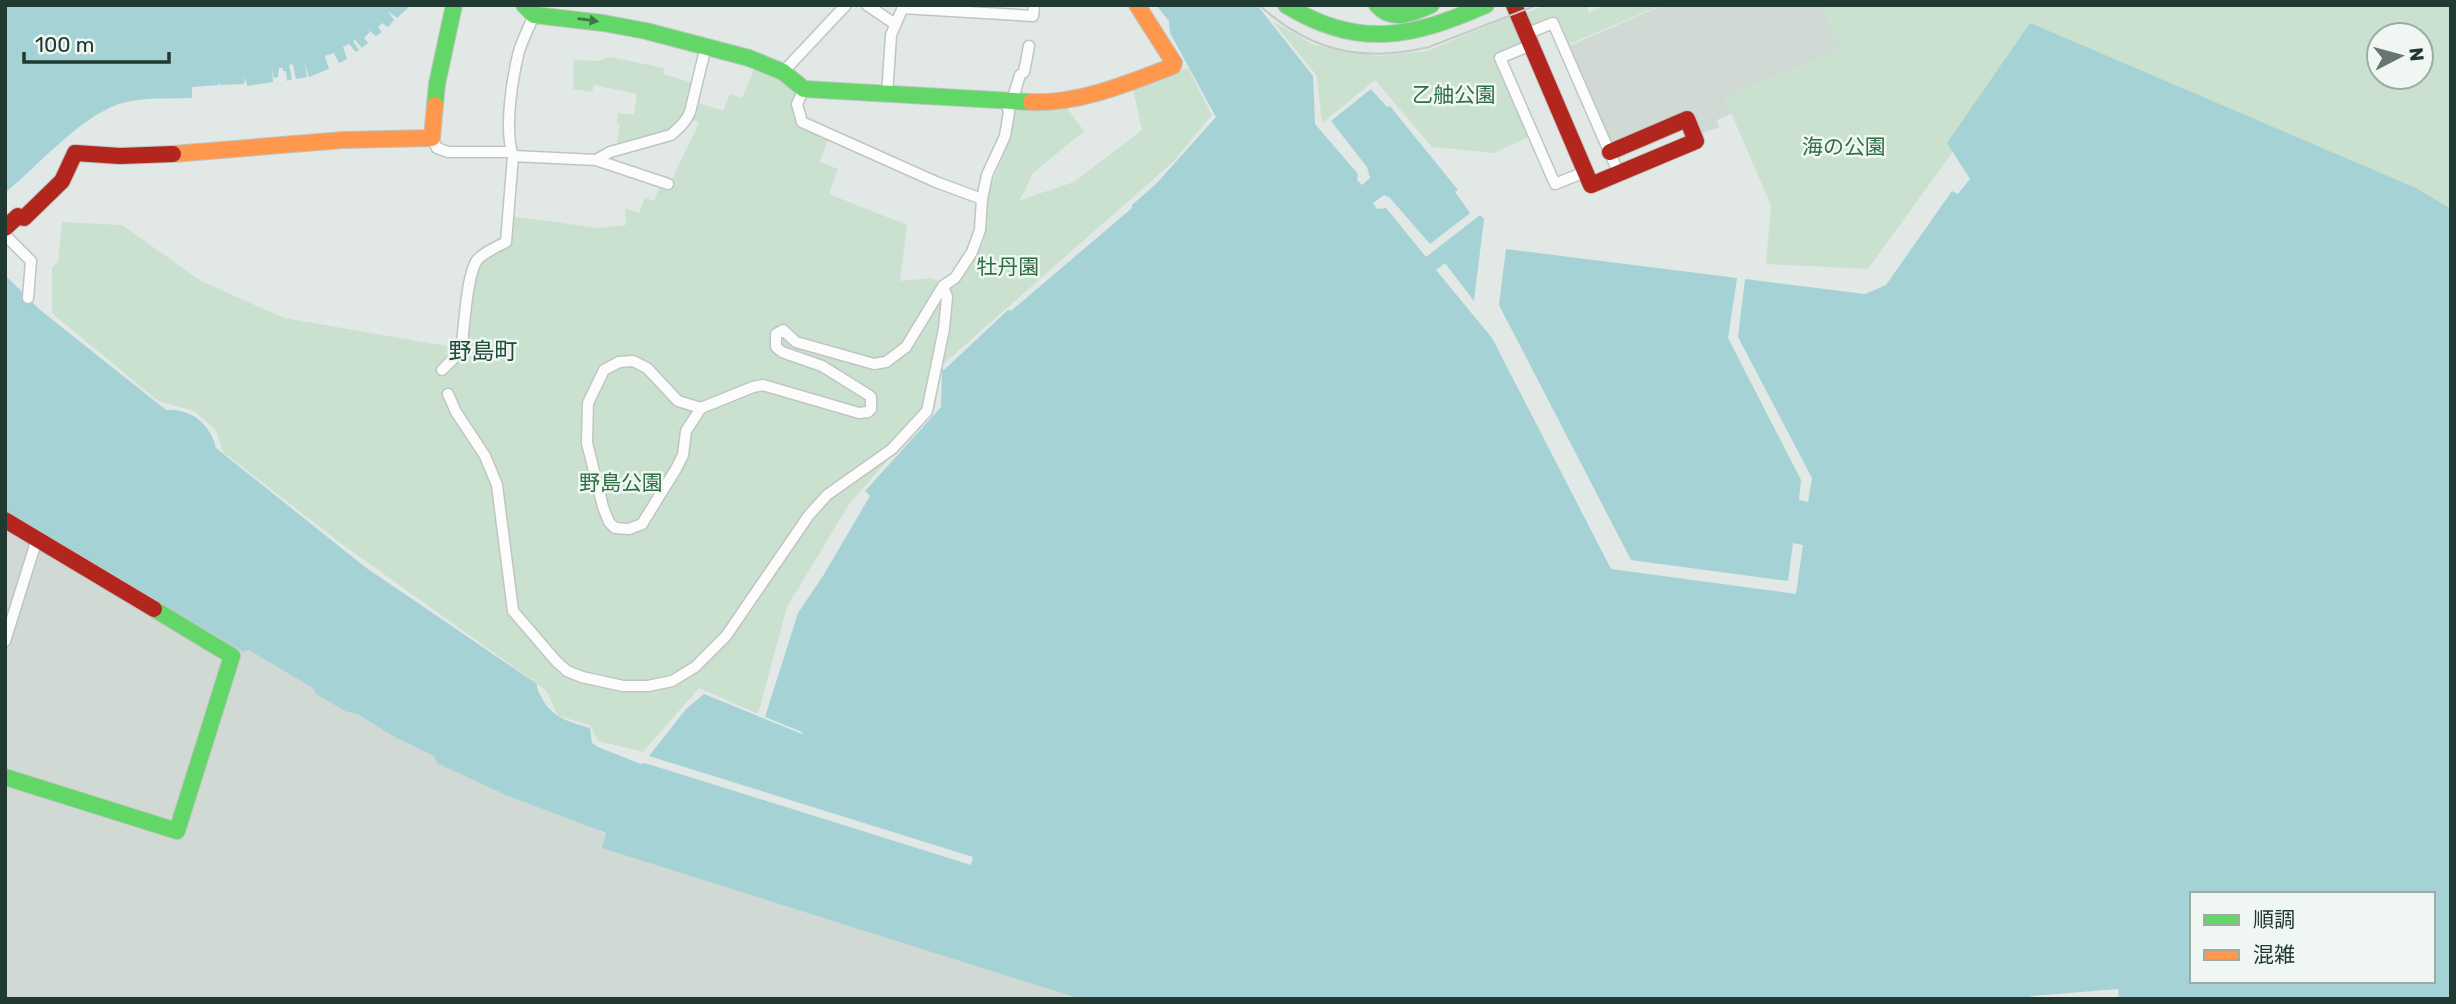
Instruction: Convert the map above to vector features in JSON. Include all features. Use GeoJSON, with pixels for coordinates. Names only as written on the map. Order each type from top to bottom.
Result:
{"type":"FeatureCollection","features":[{"type":"Feature","properties":{"kind":"street"},"geometry":{"type":"LineString","coordinates":[[440,19],[452,5]]}},
{"type":"Feature","properties":{"kind":"street"},"geometry":{"type":"LineString","coordinates":[[452,5],[437,84],[432,138],[438,148],[448,152],[596,160],[668,184]]}},
{"type":"Feature","properties":{"kind":"street"},"geometry":{"type":"LineString","coordinates":[[783,72],[846,5]]}},
{"type":"Feature","properties":{"kind":"street"},"geometry":{"type":"LineString","coordinates":[[867,5],[895,24]]}},
{"type":"Feature","properties":{"kind":"street"},"geometry":{"type":"LineString","coordinates":[[887,94],[891,35],[903,7],[1033,16],[1034,5]]}},
{"type":"Feature","properties":{"kind":"street"},"geometry":{"type":"LineString","coordinates":[[442,370],[460,352],[475,262],[489,250],[506,242],[512,154],[508,143],[513,88],[529,10],[640,28],[706,46],[783,72],[804,89],[1009,101],[1058,101],[1173,66],[1174,63],[1137,5]]}},
{"type":"Feature","properties":{"kind":"street"},"geometry":{"type":"LineString","coordinates":[[1286,5],[1336,29],[1374,34],[1423,30],[1486,5]]}},
{"type":"Feature","properties":{"kind":"street"},"geometry":{"type":"LineString","coordinates":[[1377,5],[1393,17],[1431,5]]}},
{"type":"Feature","properties":{"kind":"street"},"geometry":{"type":"LineString","coordinates":[[1514,5],[1591,185],[1696,141],[1687,119],[1610,152]]}},
{"type":"Feature","properties":{"kind":"street"},"geometry":{"type":"LineString","coordinates":[[1585,172],[1555,184],[1500,58],[1553,23],[1619,174]]}},
{"type":"Feature","properties":{"kind":"street"},"geometry":{"type":"LineString","coordinates":[[596,160],[610,152],[671,135],[686,121],[706,46]]}},
{"type":"Feature","properties":{"kind":"street"},"geometry":{"type":"LineString","coordinates":[[701,408],[678,401],[647,368],[633,361],[619,362],[604,370],[588,403],[587,443],[603,507],[609,522],[615,528],[629,529],[642,524],[676,469],[683,455],[686,431],[701,408],[763,385],[859,413],[868,412],[873,404],[871,397],[822,366],[782,352],[776,347],[776,334],[783,330],[796,342],[874,364],[886,362],[906,346],[943,286],[955,278],[975,246],[980,230],[987,175],[1005,136],[1009,101],[1020,75],[1024,72],[1029,46]]}},
{"type":"Feature","properties":{"kind":"street"},"geometry":{"type":"LineString","coordinates":[[804,89],[797,104],[803,122],[936,182],[982,199]]}},
{"type":"Feature","properties":{"kind":"street"},"geometry":{"type":"LineString","coordinates":[[1646,136],[1655,159]]}},
{"type":"Feature","properties":{"kind":"street"},"geometry":{"type":"LineString","coordinates":[[5,228],[18,216],[24,218],[60,183],[68,173],[75,153],[107,157],[250,149],[359,139],[432,138]]}},
{"type":"Feature","properties":{"kind":"street"},"geometry":{"type":"LineString","coordinates":[[5,235],[31,261],[28,298]]}},
{"type":"Feature","properties":{"kind":"street"},"geometry":{"type":"LineString","coordinates":[[448,394],[456,412],[485,456],[497,485],[513,611],[567,671],[623,686],[660,684],[672,681],[695,667],[726,636],[809,515],[828,495],[892,449],[927,411],[946,308],[947,297],[943,286]]}},
{"type":"Feature","properties":{"kind":"street"},"geometry":{"type":"LineString","coordinates":[[5,520],[232,656],[177,831],[5,777]]}},
{"type":"Feature","properties":{"kind":"street"},"geometry":{"type":"LineString","coordinates":[[5,641],[37,539]]}},
{"type":"Feature","properties":{"kind":"shaded area"},"geometry":{"type":"Polygon","coordinates":[[[1663,5],[1823,5],[1842,49],[1717,120],[1719,127],[1701,134],[1690,110],[1610,145],[1567,47],[1663,5]]]}},
{"type":"Feature","properties":{"kind":"shaded area"},"geometry":{"type":"Polygon","coordinates":[[[5,506],[605,834],[1083,999],[5,999],[5,506]]]}},
{"type":"Feature","properties":{"kind":"green space"},"geometry":{"type":"Polygon","coordinates":[[[1545,5],[1586,5],[1589,13],[1605,5],[1661,5],[1565,46],[1554,21],[1533,29],[1526,13],[1545,5]]]}},
{"type":"Feature","properties":{"kind":"green space","name":"海の公園"},"geometry":{"type":"Polygon","coordinates":[[[1820,5],[2451,5],[2451,241],[2036,37],[1868,269],[1766,264],[1771,205],[1724,97],[1840,49],[1820,5]]]}},
{"type":"Feature","properties":{"kind":"green space","name":"乙舳公園"},"geometry":{"type":"Polygon","coordinates":[[[1513,15],[1525,43],[1495,57],[1530,136],[1494,153],[1432,147],[1375,80],[1322,123],[1317,76],[1272,21],[1314,45],[1376,56],[1427,51],[1513,15]]]}},
{"type":"Feature","properties":{"kind":"green space"},"geometry":{"type":"Polygon","coordinates":[[[610,57],[664,68],[663,74],[693,83],[686,115],[672,131],[616,146],[620,125],[617,124],[618,113],[634,115],[637,94],[594,85],[592,92],[573,89],[574,60],[597,61],[610,57]]]}},
{"type":"Feature","properties":{"kind":"green space","name":"野島公園"},"geometry":{"type":"Polygon","coordinates":[[[756,65],[781,76],[799,91],[801,125],[829,137],[820,162],[838,169],[829,194],[907,225],[900,281],[932,278],[952,287],[983,244],[990,188],[1010,137],[1014,107],[1064,104],[1084,131],[1033,173],[1020,200],[1074,182],[1142,130],[1132,84],[1188,68],[1212,115],[1173,162],[942,365],[935,407],[849,504],[787,607],[758,714],[699,688],[643,752],[598,741],[590,725],[558,716],[546,690],[339,542],[223,452],[216,430],[194,411],[158,401],[52,313],[52,267],[58,262],[62,222],[122,225],[201,281],[284,318],[464,349],[478,264],[508,245],[511,216],[598,228],[626,225],[625,208],[639,213],[645,198],[654,201],[661,183],[670,183],[699,123],[692,119],[696,102],[723,111],[730,94],[742,98],[756,65]]]}},
{"type":"Feature","properties":{"kind":"water"},"geometry":{"type":"Polygon","coordinates":[[[5,5],[411,5],[397,18],[388,11],[394,20],[388,27],[382,23],[378,27],[382,32],[376,36],[366,28],[370,32],[364,38],[368,43],[362,48],[353,41],[359,50],[356,52],[349,44],[343,47],[347,59],[339,63],[334,53],[325,56],[329,69],[309,77],[304,61],[307,77],[296,79],[293,64],[289,65],[292,79],[287,81],[283,68],[279,68],[278,77],[274,78],[272,68],[273,82],[247,86],[245,77],[244,84],[220,85],[219,80],[219,85],[192,87],[192,98],[142,99],[110,108],[94,116],[63,140],[5,193],[5,5]]]}},
{"type":"Feature","properties":{"kind":"water"},"geometry":{"type":"Polygon","coordinates":[[[1156,5],[1257,5],[1313,76],[1315,124],[1358,174],[1357,180],[1362,185],[1370,178],[1367,167],[1331,121],[1371,89],[1387,107],[1390,106],[1458,190],[1455,192],[1470,213],[1430,244],[1390,198],[1384,195],[1373,203],[1377,209],[1386,208],[1426,257],[1480,215],[1484,219],[1474,301],[1445,263],[1436,270],[1492,338],[1611,569],[1796,594],[1803,545],[1793,543],[1788,581],[1631,560],[1499,305],[1506,249],[1737,278],[1728,338],[1801,480],[1799,500],[1808,502],[1812,478],[1738,337],[1745,279],[1865,294],[1886,285],[1952,191],[1958,194],[1970,179],[1947,143],[2030,23],[2416,188],[2451,209],[2451,999],[1081,999],[602,848],[606,833],[506,795],[437,763],[434,756],[395,737],[356,713],[347,712],[316,694],[313,688],[249,650],[244,652],[5,510],[5,275],[39,309],[166,410],[184,412],[205,425],[216,448],[365,567],[537,684],[539,694],[547,706],[557,715],[590,728],[592,743],[598,747],[641,764],[645,763],[971,865],[973,857],[649,756],[686,709],[704,694],[802,734],[765,717],[798,613],[870,496],[865,491],[941,407],[942,369],[1008,310],[1011,311],[1132,208],[1216,117],[1170,33],[1169,21],[1156,5]]]}},
{"type":"Feature","properties":{"kind":"pier"},"geometry":{"type":"Polygon","coordinates":[[[2118,989],[2119,999],[2031,999],[2031,996],[2118,989]]]}},
{"type":"Feature","properties":{"kind":"tram line"},"geometry":{"type":"LineString","coordinates":[[1259,5],[1278,21],[1318,43],[1359,53],[1381,54],[1429,47],[1537,5]]}},
{"type":"Feature","properties":{"kind":"traffic: fast"},"geometry":{"type":"LineString","coordinates":[[435,105],[454,5]]}},
{"type":"Feature","properties":{"kind":"traffic: fast"},"geometry":{"type":"LineString","coordinates":[[524,5],[534,15],[646,31],[749,58],[783,72],[804,89],[1031,102]]}},
{"type":"Feature","properties":{"kind":"traffic: fast"},"geometry":{"type":"LineString","coordinates":[[1286,5],[1337,28],[1386,34],[1434,25],[1486,5]]}},
{"type":"Feature","properties":{"kind":"traffic: fast"},"geometry":{"type":"LineString","coordinates":[[1377,5],[1396,15],[1431,5]]}},
{"type":"Feature","properties":{"kind":"traffic: fast"},"geometry":{"type":"LineString","coordinates":[[5,777],[177,831],[232,656],[154,609]]}},
{"type":"Feature","properties":{"kind":"traffic: slow"},"geometry":{"type":"LineString","coordinates":[[1031,102],[1085,96],[1173,66],[1174,63],[1137,5]]}},
{"type":"Feature","properties":{"kind":"traffic: slow"},"geometry":{"type":"LineString","coordinates":[[173,154],[343,140],[432,138],[435,105]]}},
{"type":"Feature","properties":{"kind":"traffic: jam"},"geometry":{"type":"LineString","coordinates":[[1514,5],[1591,185],[1696,141],[1687,119],[1610,152]]}},
{"type":"Feature","properties":{"kind":"traffic: jam"},"geometry":{"type":"LineString","coordinates":[[5,228],[18,216],[24,218],[62,181],[75,153],[120,156],[173,154]]}},
{"type":"Feature","properties":{"kind":"traffic: jam"},"geometry":{"type":"LineString","coordinates":[[5,520],[154,609]]}},
{"type":"Feature","properties":{"kind":"district","name":"野島町"},"geometry":{"type":"Point","coordinates":[483,351]}},
{"type":"Feature","properties":{"kind":"park label","name":"牡丹園"},"geometry":{"type":"Point","coordinates":[1008,267]}}]}
